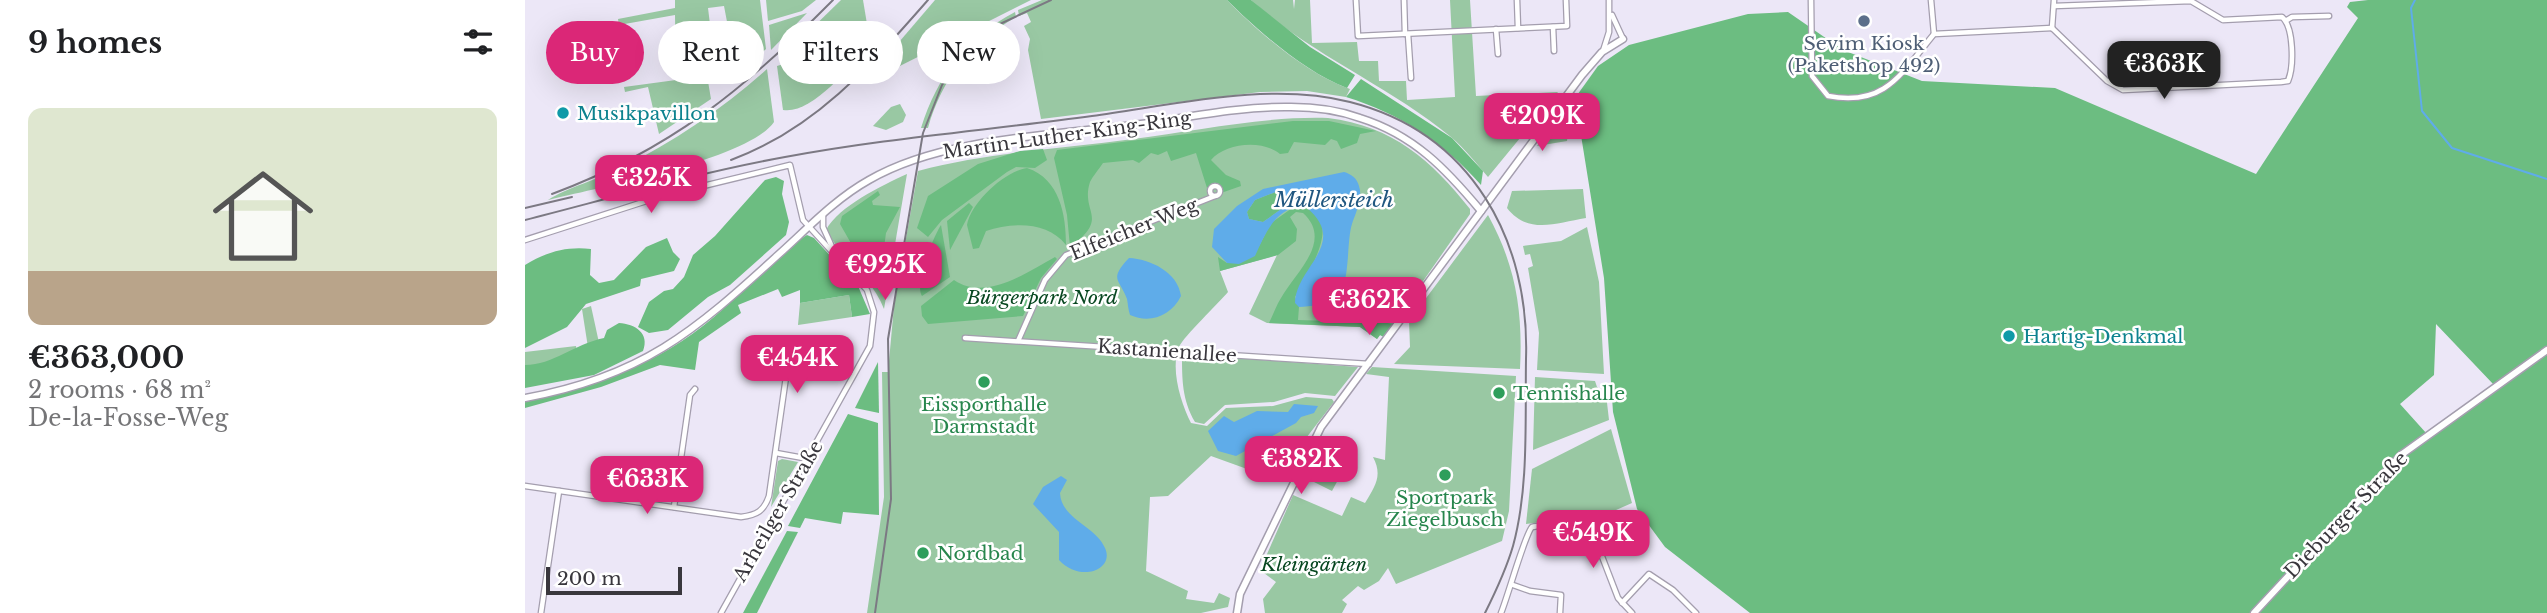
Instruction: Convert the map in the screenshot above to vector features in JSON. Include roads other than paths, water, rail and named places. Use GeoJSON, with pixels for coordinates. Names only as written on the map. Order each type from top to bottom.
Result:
{"type":"FeatureCollection","features":[{"type":"Feature","properties":{"kind":"main road"},"geometry":{"type":"LineString","coordinates":[[1237,613],[1240,594],[1308,450],[1367,364],[1602,52],[1623,39]]}},
{"type":"Feature","properties":{"kind":"main road","name":"Martin-Luther-King-Ring"},"geometry":{"type":"LineString","coordinates":[[525,398],[606,376],[674,343],[709,317],[824,213],[877,175],[940,151],[1277,107],[1330,110],[1390,129],[1440,163],[1481,211]]}},
{"type":"Feature","properties":{"kind":"main road","name":"Dieburger Straße"},"geometry":{"type":"LineString","coordinates":[[2254,613],[2401,455],[2547,350]]}},
{"type":"Feature","properties":{"kind":"street"},"geometry":{"type":"LineString","coordinates":[[1356,0],[1358,36],[1567,26],[1566,0]]}},
{"type":"Feature","properties":{"kind":"street"},"geometry":{"type":"LineString","coordinates":[[1404,0],[1411,78]]}},
{"type":"Feature","properties":{"kind":"street"},"geometry":{"type":"LineString","coordinates":[[1517,0],[1518,28]]}},
{"type":"Feature","properties":{"kind":"street"},"geometry":{"type":"LineString","coordinates":[[1609,0],[1614,25],[1623,39]]}},
{"type":"Feature","properties":{"kind":"street"},"geometry":{"type":"LineString","coordinates":[[1811,0],[1812,76],[1828,96],[1860,99],[1876,95],[1934,34],[2052,28],[2107,81],[2123,90],[2288,81],[2293,72],[2287,20]]}},
{"type":"Feature","properties":{"kind":"street"},"geometry":{"type":"LineString","coordinates":[[1931,0],[1934,34]]}},
{"type":"Feature","properties":{"kind":"street"},"geometry":{"type":"LineString","coordinates":[[2052,28],[2054,3],[2195,1],[2223,20],[2276,17],[2287,20],[2292,17],[2329,16]]}},
{"type":"Feature","properties":{"kind":"street"},"geometry":{"type":"LineString","coordinates":[[1602,52],[1609,32],[1610,7]]}},
{"type":"Feature","properties":{"kind":"street"},"geometry":{"type":"LineString","coordinates":[[1553,27],[1554,51]]}},
{"type":"Feature","properties":{"kind":"street"},"geometry":{"type":"LineString","coordinates":[[1496,29],[1498,54]]}},
{"type":"Feature","properties":{"kind":"street"},"geometry":{"type":"LineString","coordinates":[[1609,32],[1614,44]]}},
{"type":"Feature","properties":{"kind":"street"},"geometry":{"type":"LineString","coordinates":[[525,240],[662,196],[790,165],[800,212],[809,227]]}},
{"type":"Feature","properties":{"kind":"street","name":"Elfeicher Weg"},"geometry":{"type":"LineString","coordinates":[[1018,341],[1045,280],[1066,255],[1215,196]]}},
{"type":"Feature","properties":{"kind":"street","name":"Arheilger Straße"},"geometry":{"type":"LineString","coordinates":[[824,213],[825,233],[841,261]]}},
{"type":"Feature","properties":{"kind":"street","name":"Arheilger Straße"},"geometry":{"type":"LineString","coordinates":[[721,613],[809,459],[866,353],[873,334],[874,312],[867,290],[809,227]]}},
{"type":"Feature","properties":{"kind":"street","name":"Kastanienallee"},"geometry":{"type":"LineString","coordinates":[[965,338],[1367,364]]}},
{"type":"Feature","properties":{"kind":"street"},"geometry":{"type":"LineString","coordinates":[[525,486],[741,517],[756,515],[766,507],[769,496],[790,349],[787,343]]}},
{"type":"Feature","properties":{"kind":"street"},"geometry":{"type":"LineString","coordinates":[[674,507],[690,395],[695,389]]}},
{"type":"Feature","properties":{"kind":"street"},"geometry":{"type":"LineString","coordinates":[[776,453],[809,459]]}},
{"type":"Feature","properties":{"kind":"street"},"geometry":{"type":"LineString","coordinates":[[541,613],[559,491]]}},
{"type":"Feature","properties":{"kind":"street"},"geometry":{"type":"LineString","coordinates":[[1501,613],[1513,585],[1528,531],[1532,527],[1585,522],[1591,528],[1622,603],[1632,613]]}},
{"type":"Feature","properties":{"kind":"street"},"geometry":{"type":"LineString","coordinates":[[1622,603],[1649,574],[1673,590],[1696,613]]}},
{"type":"Feature","properties":{"kind":"street"},"geometry":{"type":"LineString","coordinates":[[1513,585],[1530,591],[1561,595],[1560,613]]}},
{"type":"Feature","properties":{"kind":"water","name":"Müllersteich"},"geometry":{"type":"Polygon","coordinates":[[[1344,172],[1357,181],[1360,200],[1350,232],[1344,284],[1336,298],[1313,306],[1299,307],[1295,303],[1303,278],[1322,244],[1323,232],[1318,220],[1306,207],[1296,207],[1280,215],[1268,230],[1255,256],[1239,264],[1227,263],[1212,247],[1214,229],[1237,206],[1263,189],[1344,172]],[[1278,191],[1255,200],[1247,212],[1249,219],[1263,222],[1287,205],[1285,194],[1278,191]]]}},
{"type":"Feature","properties":{"kind":"water"},"geometry":{"type":"Polygon","coordinates":[[[1129,258],[1154,264],[1175,280],[1181,296],[1172,309],[1145,319],[1130,315],[1117,275],[1129,258]]]}},
{"type":"Feature","properties":{"kind":"water"},"geometry":{"type":"Polygon","coordinates":[[[1294,404],[1318,406],[1314,413],[1301,417],[1296,423],[1236,456],[1218,451],[1208,431],[1224,416],[1234,422],[1257,411],[1288,412],[1294,404]]]}},
{"type":"Feature","properties":{"kind":"water"},"geometry":{"type":"Polygon","coordinates":[[[1061,476],[1067,480],[1060,493],[1066,509],[1101,540],[1105,548],[1105,562],[1094,571],[1076,571],[1059,560],[1059,532],[1033,504],[1043,487],[1061,476]]]}},
{"type":"Feature","properties":{"kind":"waterway"},"geometry":{"type":"LineString","coordinates":[[2415,0],[2411,8],[2422,111],[2452,148],[2547,179]]}},
{"type":"Feature","properties":{"kind":"tram line"},"geometry":{"type":"LineString","coordinates":[[875,613],[891,499],[888,339],[923,133],[942,85],[967,52],[1000,24],[1051,0]]}},
{"type":"Feature","properties":{"kind":"railway"},"geometry":{"type":"LineString","coordinates":[[552,194],[633,158],[704,114],[769,62],[833,0]]}},
{"type":"Feature","properties":{"kind":"railway"},"geometry":{"type":"LineString","coordinates":[[731,160],[761,147],[815,113],[862,71],[928,0]]}},
{"type":"Feature","properties":{"kind":"railway"},"geometry":{"type":"LineString","coordinates":[[525,220],[687,178],[785,157],[1221,97],[1255,94],[1319,96],[1350,102],[1393,117],[1430,139],[1460,166],[1485,198],[1504,234],[1517,273],[1525,315],[1526,430],[1522,501],[1513,546],[1485,613]]}},
{"type":"Feature","properties":{"kind":"railway"},"geometry":{"type":"LineString","coordinates":[[525,208],[572,197]]}},
{"type":"Feature","properties":{"kind":"place","name":"Sevim Kiosk (Paketshop 492)"},"geometry":{"type":"Point","coordinates":[1864,21]}},
{"type":"Feature","properties":{"kind":"place","name":"Musikpavillon"},"geometry":{"type":"Point","coordinates":[563,113]}},
{"type":"Feature","properties":{"kind":"place","name":"Hartig-Denkmal"},"geometry":{"type":"Point","coordinates":[2009,336]}},
{"type":"Feature","properties":{"kind":"place","name":"Eissporthalle Darmstadt"},"geometry":{"type":"Point","coordinates":[984,382]}},
{"type":"Feature","properties":{"kind":"place","name":"Tennishalle"},"geometry":{"type":"Point","coordinates":[1499,393]}},
{"type":"Feature","properties":{"kind":"place","name":"Sportpark Ziegelbusch"},"geometry":{"type":"Point","coordinates":[1445,475]}},
{"type":"Feature","properties":{"kind":"place","name":"Nordbad"},"geometry":{"type":"Point","coordinates":[923,553]}},
{"type":"Feature","properties":{"kind":"park label","name":"Bürgerpark Nord"},"geometry":{"type":"Point","coordinates":[1042,297]}},
{"type":"Feature","properties":{"kind":"park label","name":"Kleingärten"},"geometry":{"type":"Point","coordinates":[1314,564]}}]}
